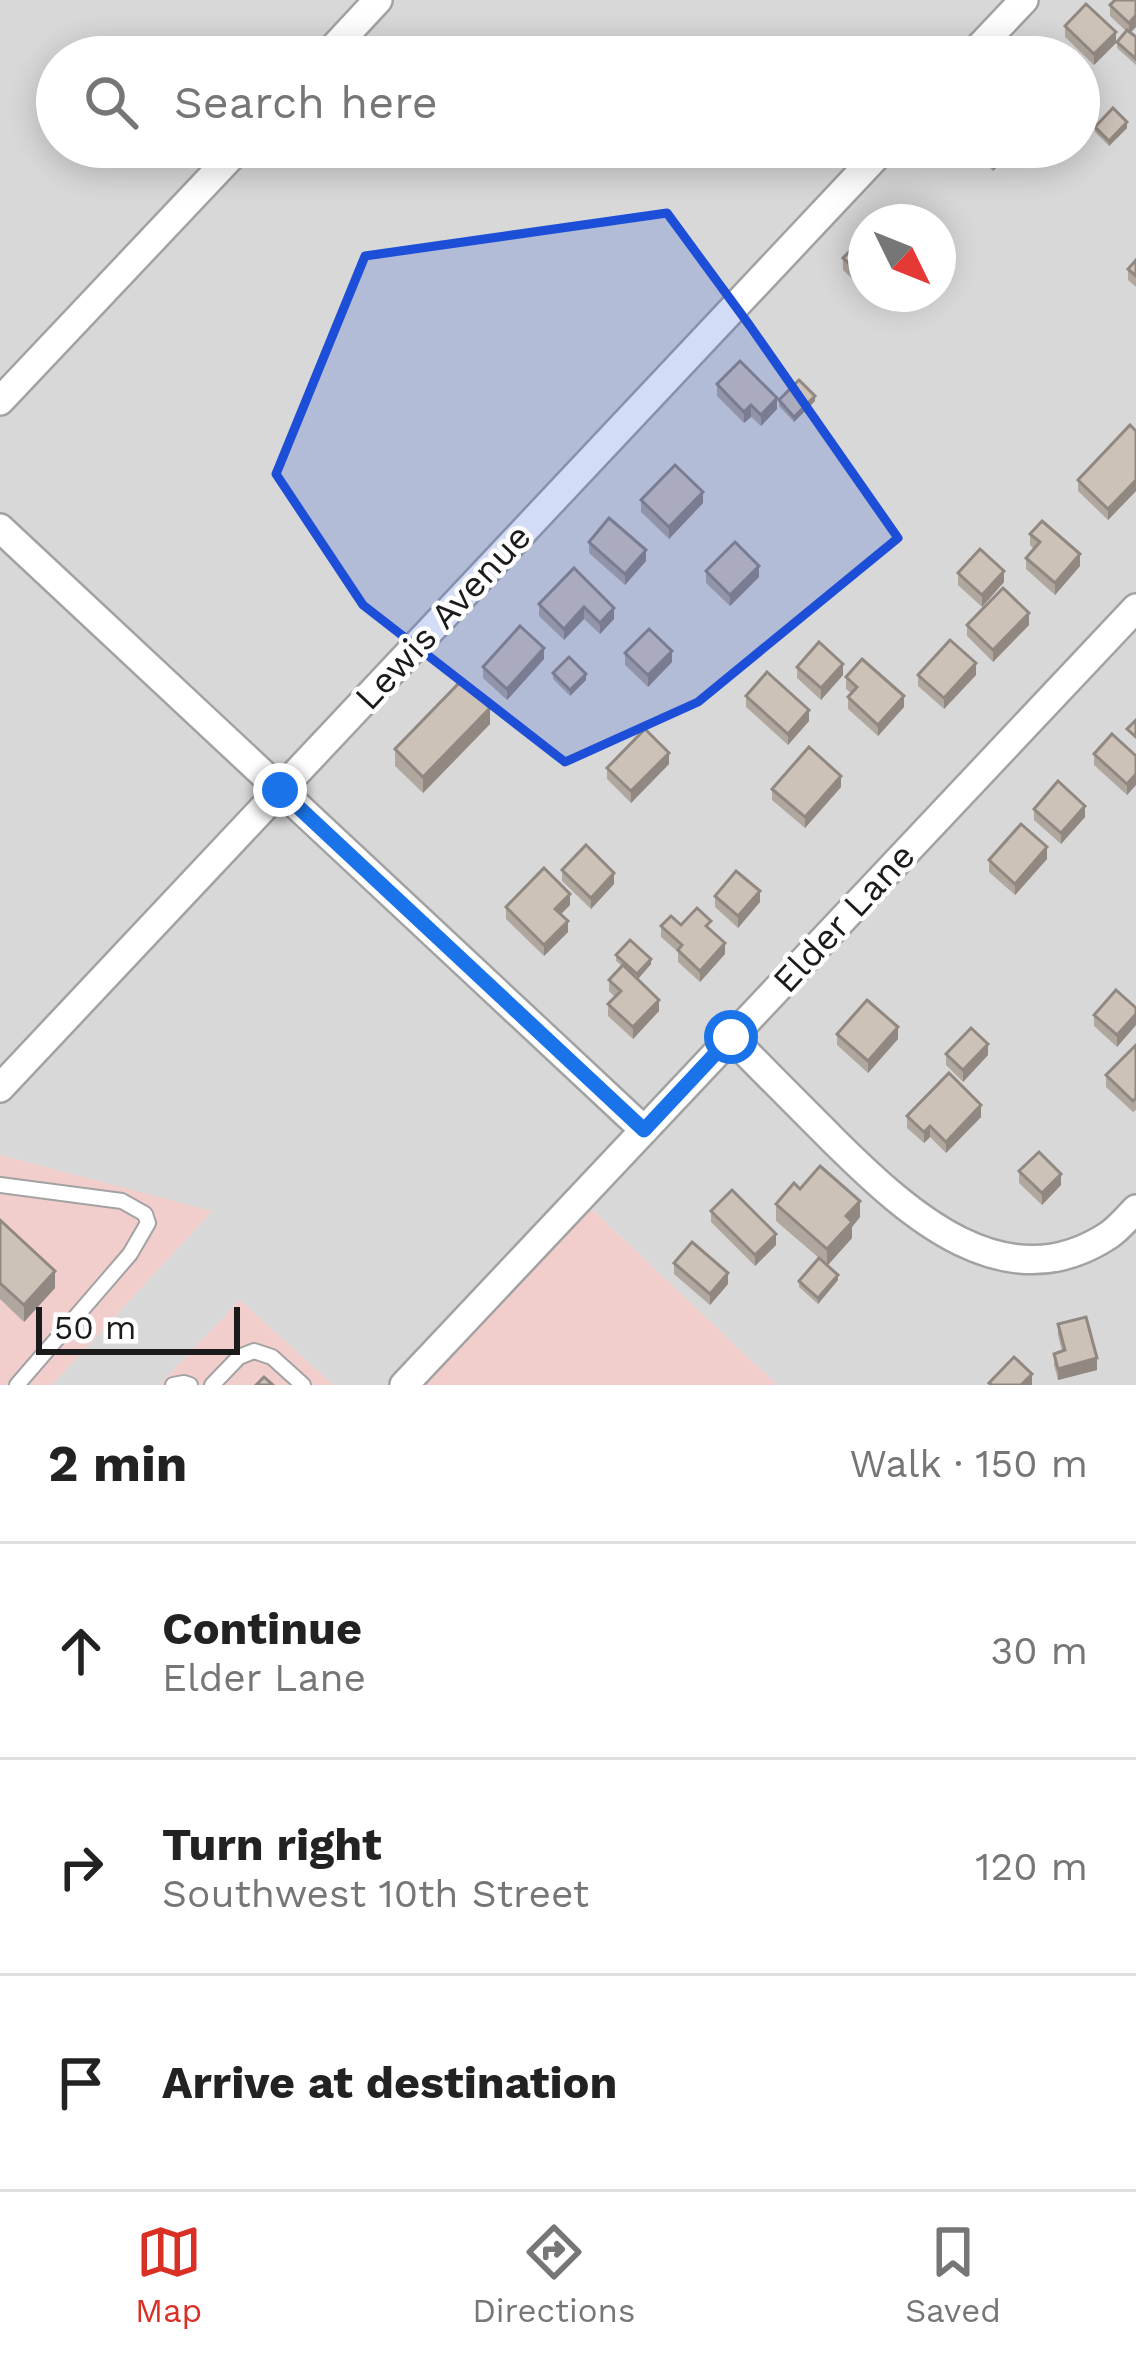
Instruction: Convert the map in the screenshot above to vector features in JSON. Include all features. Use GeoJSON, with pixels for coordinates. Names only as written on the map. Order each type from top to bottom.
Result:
{"type":"FeatureCollection","features":[{"type":"Feature","properties":{"kind":"street"},"geometry":{"type":"LineString","coordinates":[[345,36],[378,0]]}},
{"type":"Feature","properties":{"kind":"street"},"geometry":{"type":"LineString","coordinates":[[990,36],[1024,0]]}},
{"type":"Feature","properties":{"kind":"street"},"geometry":{"type":"LineString","coordinates":[[0,401],[220,168]]}},
{"type":"Feature","properties":{"kind":"street","name":"Lewis Avenue"},"geometry":{"type":"LineString","coordinates":[[0,1088],[865,168]]}},
{"type":"Feature","properties":{"kind":"street"},"geometry":{"type":"LineString","coordinates":[[0,528],[644,1130]]}},
{"type":"Feature","properties":{"kind":"street","name":"Elder Lane"},"geometry":{"type":"LineString","coordinates":[[404,1385],[1136,608]]}},
{"type":"Feature","properties":{"kind":"street"},"geometry":{"type":"LineString","coordinates":[[731,1037],[886,1193],[938,1231],[980,1251],[1024,1260],[1069,1254],[1109,1234],[1136,1209]]}},
{"type":"Feature","properties":{"kind":"lane"},"geometry":{"type":"LineString","coordinates":[[0,1185],[122,1201],[135,1205],[148,1223],[130,1255],[16,1385]]}},
{"type":"Feature","properties":{"kind":"lane"},"geometry":{"type":"LineString","coordinates":[[212,1385],[239,1357],[254,1351],[272,1357],[303,1385]]}},
{"type":"Feature","properties":{"kind":"lane"},"geometry":{"type":"LineString","coordinates":[[173,1385],[190,1385]]}},
{"type":"Feature","properties":{"kind":"highlighted area"},"geometry":{"type":"Polygon","coordinates":[[[667,213],[898,538],[698,702],[565,762],[363,605],[276,474],[365,256],[667,213]]]}},
{"type":"Feature","properties":{"kind":"shaded area"},"geometry":{"type":"Polygon","coordinates":[[[0,0],[1136,0],[1136,1385],[777,1385],[580,1198],[404,1385],[333,1385],[240,1300],[159,1385],[52,1385],[211,1212],[0,1155],[0,0]]]}},
{"type":"Feature","properties":{"kind":"shaded area"},"geometry":{"type":"Polygon","coordinates":[[[0,1155],[212,1211],[52,1385],[0,1385],[0,1155]]]}},
{"type":"Feature","properties":{"kind":"shaded area"},"geometry":{"type":"Polygon","coordinates":[[[580,1198],[777,1385],[404,1385],[580,1198]]]}},
{"type":"Feature","properties":{"kind":"shaded area"},"geometry":{"type":"Polygon","coordinates":[[[240,1300],[333,1385],[159,1385],[240,1300]]]}},
{"type":"Feature","properties":{"kind":"building"},"geometry":{"type":"Polygon","coordinates":[[[1115,0],[1136,0],[1136,15],[1129,23],[1110,5],[1115,0]]]}},
{"type":"Feature","properties":{"kind":"building"},"geometry":{"type":"Polygon","coordinates":[[[1086,4],[1116,32],[1100,48],[1100,36],[1075,36],[1065,26],[1086,4]]]}},
{"type":"Feature","properties":{"kind":"building"},"geometry":{"type":"Polygon","coordinates":[[[1127,30],[1136,37],[1136,59],[1117,42],[1127,30]]]}},
{"type":"Feature","properties":{"kind":"building"},"geometry":{"type":"Polygon","coordinates":[[[1113,108],[1127,122],[1109,141],[1100,132],[1100,122],[1113,108]]]}},
{"type":"Feature","properties":{"kind":"building"},"geometry":{"type":"Polygon","coordinates":[[[740,361],[777,398],[761,415],[751,405],[744,412],[717,384],[740,361]]]}},
{"type":"Feature","properties":{"kind":"building"},"geometry":{"type":"Polygon","coordinates":[[[799,380],[815,396],[794,417],[779,400],[799,380]]]}},
{"type":"Feature","properties":{"kind":"building"},"geometry":{"type":"Polygon","coordinates":[[[1130,425],[1136,431],[1136,480],[1108,509],[1078,480],[1130,425]]]}},
{"type":"Feature","properties":{"kind":"building"},"geometry":{"type":"Polygon","coordinates":[[[675,465],[703,492],[669,527],[641,500],[675,465]]]}},
{"type":"Feature","properties":{"kind":"building"},"geometry":{"type":"Polygon","coordinates":[[[609,518],[646,550],[625,574],[589,542],[609,518]]]}},
{"type":"Feature","properties":{"kind":"building"},"geometry":{"type":"Polygon","coordinates":[[[1042,521],[1080,554],[1055,583],[1026,558],[1040,542],[1030,534],[1042,521]]]}},
{"type":"Feature","properties":{"kind":"building"},"geometry":{"type":"Polygon","coordinates":[[[735,542],[759,566],[730,595],[706,571],[735,542]]]}},
{"type":"Feature","properties":{"kind":"building"},"geometry":{"type":"Polygon","coordinates":[[[980,549],[1004,571],[982,595],[958,573],[980,549]]]}},
{"type":"Feature","properties":{"kind":"building"},"geometry":{"type":"Polygon","coordinates":[[[574,568],[614,608],[600,623],[584,607],[564,629],[539,604],[574,568]]]}},
{"type":"Feature","properties":{"kind":"building"},"geometry":{"type":"Polygon","coordinates":[[[1003,588],[1029,613],[993,650],[967,625],[1003,588]]]}},
{"type":"Feature","properties":{"kind":"building"},"geometry":{"type":"Polygon","coordinates":[[[520,626],[544,648],[507,689],[483,667],[520,626]]]}},
{"type":"Feature","properties":{"kind":"building"},"geometry":{"type":"Polygon","coordinates":[[[649,629],[672,651],[648,675],[625,653],[649,629]]]}},
{"type":"Feature","properties":{"kind":"building"},"geometry":{"type":"Polygon","coordinates":[[[950,640],[976,663],[944,698],[918,675],[950,640]]]}},
{"type":"Feature","properties":{"kind":"building"},"geometry":{"type":"Polygon","coordinates":[[[819,642],[843,664],[821,688],[797,667],[819,642]]]}},
{"type":"Feature","properties":{"kind":"building"},"geometry":{"type":"Polygon","coordinates":[[[569,657],[586,674],[570,690],[553,673],[569,657]]]}},
{"type":"Feature","properties":{"kind":"building"},"geometry":{"type":"Polygon","coordinates":[[[862,659],[904,696],[878,725],[848,697],[857,687],[846,677],[862,659]]]}},
{"type":"Feature","properties":{"kind":"building"},"geometry":{"type":"Polygon","coordinates":[[[767,672],[809,710],[788,734],[746,696],[767,672]]]}},
{"type":"Feature","properties":{"kind":"building"},"geometry":{"type":"Polygon","coordinates":[[[462,680],[490,708],[423,777],[395,749],[462,680]]]}},
{"type":"Feature","properties":{"kind":"building"},"geometry":{"type":"Polygon","coordinates":[[[645,729],[669,753],[631,791],[607,768],[645,729]]]}},
{"type":"Feature","properties":{"kind":"building"},"geometry":{"type":"Polygon","coordinates":[[[1112,734],[1136,756],[1136,774],[1127,784],[1094,754],[1112,734]]]}},
{"type":"Feature","properties":{"kind":"building"},"geometry":{"type":"Polygon","coordinates":[[[809,747],[841,776],[805,817],[772,789],[809,747]]]}},
{"type":"Feature","properties":{"kind":"building"},"geometry":{"type":"Polygon","coordinates":[[[1058,781],[1085,806],[1061,833],[1034,809],[1058,781]]]}},
{"type":"Feature","properties":{"kind":"building"},"geometry":{"type":"Polygon","coordinates":[[[1021,824],[1047,847],[1015,884],[989,860],[1021,824]]]}},
{"type":"Feature","properties":{"kind":"building"},"geometry":{"type":"Polygon","coordinates":[[[586,845],[614,873],[591,898],[562,870],[586,845]]]}},
{"type":"Feature","properties":{"kind":"building"},"geometry":{"type":"Polygon","coordinates":[[[544,868],[570,894],[555,909],[568,921],[544,945],[506,907],[544,868]]]}},
{"type":"Feature","properties":{"kind":"building"},"geometry":{"type":"Polygon","coordinates":[[[736,871],[760,891],[738,916],[715,896],[736,871]]]}},
{"type":"Feature","properties":{"kind":"building"},"geometry":{"type":"Polygon","coordinates":[[[697,908],[711,921],[706,926],[725,943],[700,971],[661,926],[671,916],[681,925],[697,908]]]}},
{"type":"Feature","properties":{"kind":"building"},"geometry":{"type":"Polygon","coordinates":[[[630,940],[651,959],[637,974],[616,955],[630,940]]]}},
{"type":"Feature","properties":{"kind":"building"},"geometry":{"type":"Polygon","coordinates":[[[623,965],[659,1000],[633,1027],[608,1004],[621,991],[609,980],[623,965]]]}},
{"type":"Feature","properties":{"kind":"building"},"geometry":{"type":"Polygon","coordinates":[[[1116,990],[1136,1008],[1117,1035],[1094,1015],[1116,990]]]}},
{"type":"Feature","properties":{"kind":"building"},"geometry":{"type":"Polygon","coordinates":[[[867,1000],[898,1027],[868,1061],[837,1034],[867,1000]]]}},
{"type":"Feature","properties":{"kind":"building"},"geometry":{"type":"Polygon","coordinates":[[[971,1028],[988,1044],[963,1070],[946,1054],[971,1028]]]}},
{"type":"Feature","properties":{"kind":"building"},"geometry":{"type":"Polygon","coordinates":[[[1136,1045],[1136,1098],[1133,1101],[1106,1075],[1136,1045]]]}},
{"type":"Feature","properties":{"kind":"building"},"geometry":{"type":"Polygon","coordinates":[[[949,1073],[981,1105],[946,1142],[930,1126],[924,1132],[907,1116],[949,1073]]]}},
{"type":"Feature","properties":{"kind":"building"},"geometry":{"type":"Polygon","coordinates":[[[1039,1152],[1061,1174],[1042,1193],[1019,1171],[1039,1152]]]}},
{"type":"Feature","properties":{"kind":"building"},"geometry":{"type":"Polygon","coordinates":[[[820,1166],[860,1201],[846,1216],[852,1222],[827,1249],[776,1204],[794,1183],[800,1189],[820,1166]]]}},
{"type":"Feature","properties":{"kind":"building"},"geometry":{"type":"Polygon","coordinates":[[[732,1190],[776,1234],[755,1255],[711,1211],[732,1190]]]}},
{"type":"Feature","properties":{"kind":"building"},"geometry":{"type":"Polygon","coordinates":[[[0,1220],[55,1271],[24,1305],[0,1283],[0,1220]]]}},
{"type":"Feature","properties":{"kind":"building"},"geometry":{"type":"Polygon","coordinates":[[[692,1242],[728,1273],[710,1294],[674,1263],[692,1242]]]}},
{"type":"Feature","properties":{"kind":"building"},"geometry":{"type":"Polygon","coordinates":[[[819,1258],[838,1275],[818,1298],[799,1281],[819,1258]]]}},
{"type":"Feature","properties":{"kind":"building"},"geometry":{"type":"Polygon","coordinates":[[[1086,1317],[1097,1358],[1058,1369],[1054,1354],[1065,1350],[1058,1324],[1086,1317]]]}},
{"type":"Feature","properties":{"kind":"building"},"geometry":{"type":"Polygon","coordinates":[[[1014,1357],[1032,1374],[1021,1385],[989,1383],[1014,1357]]]}},
{"type":"Feature","properties":{"kind":"route"},"geometry":{"type":"LineString","coordinates":[[280,790],[644,1130],[731,1037]]}}]}
